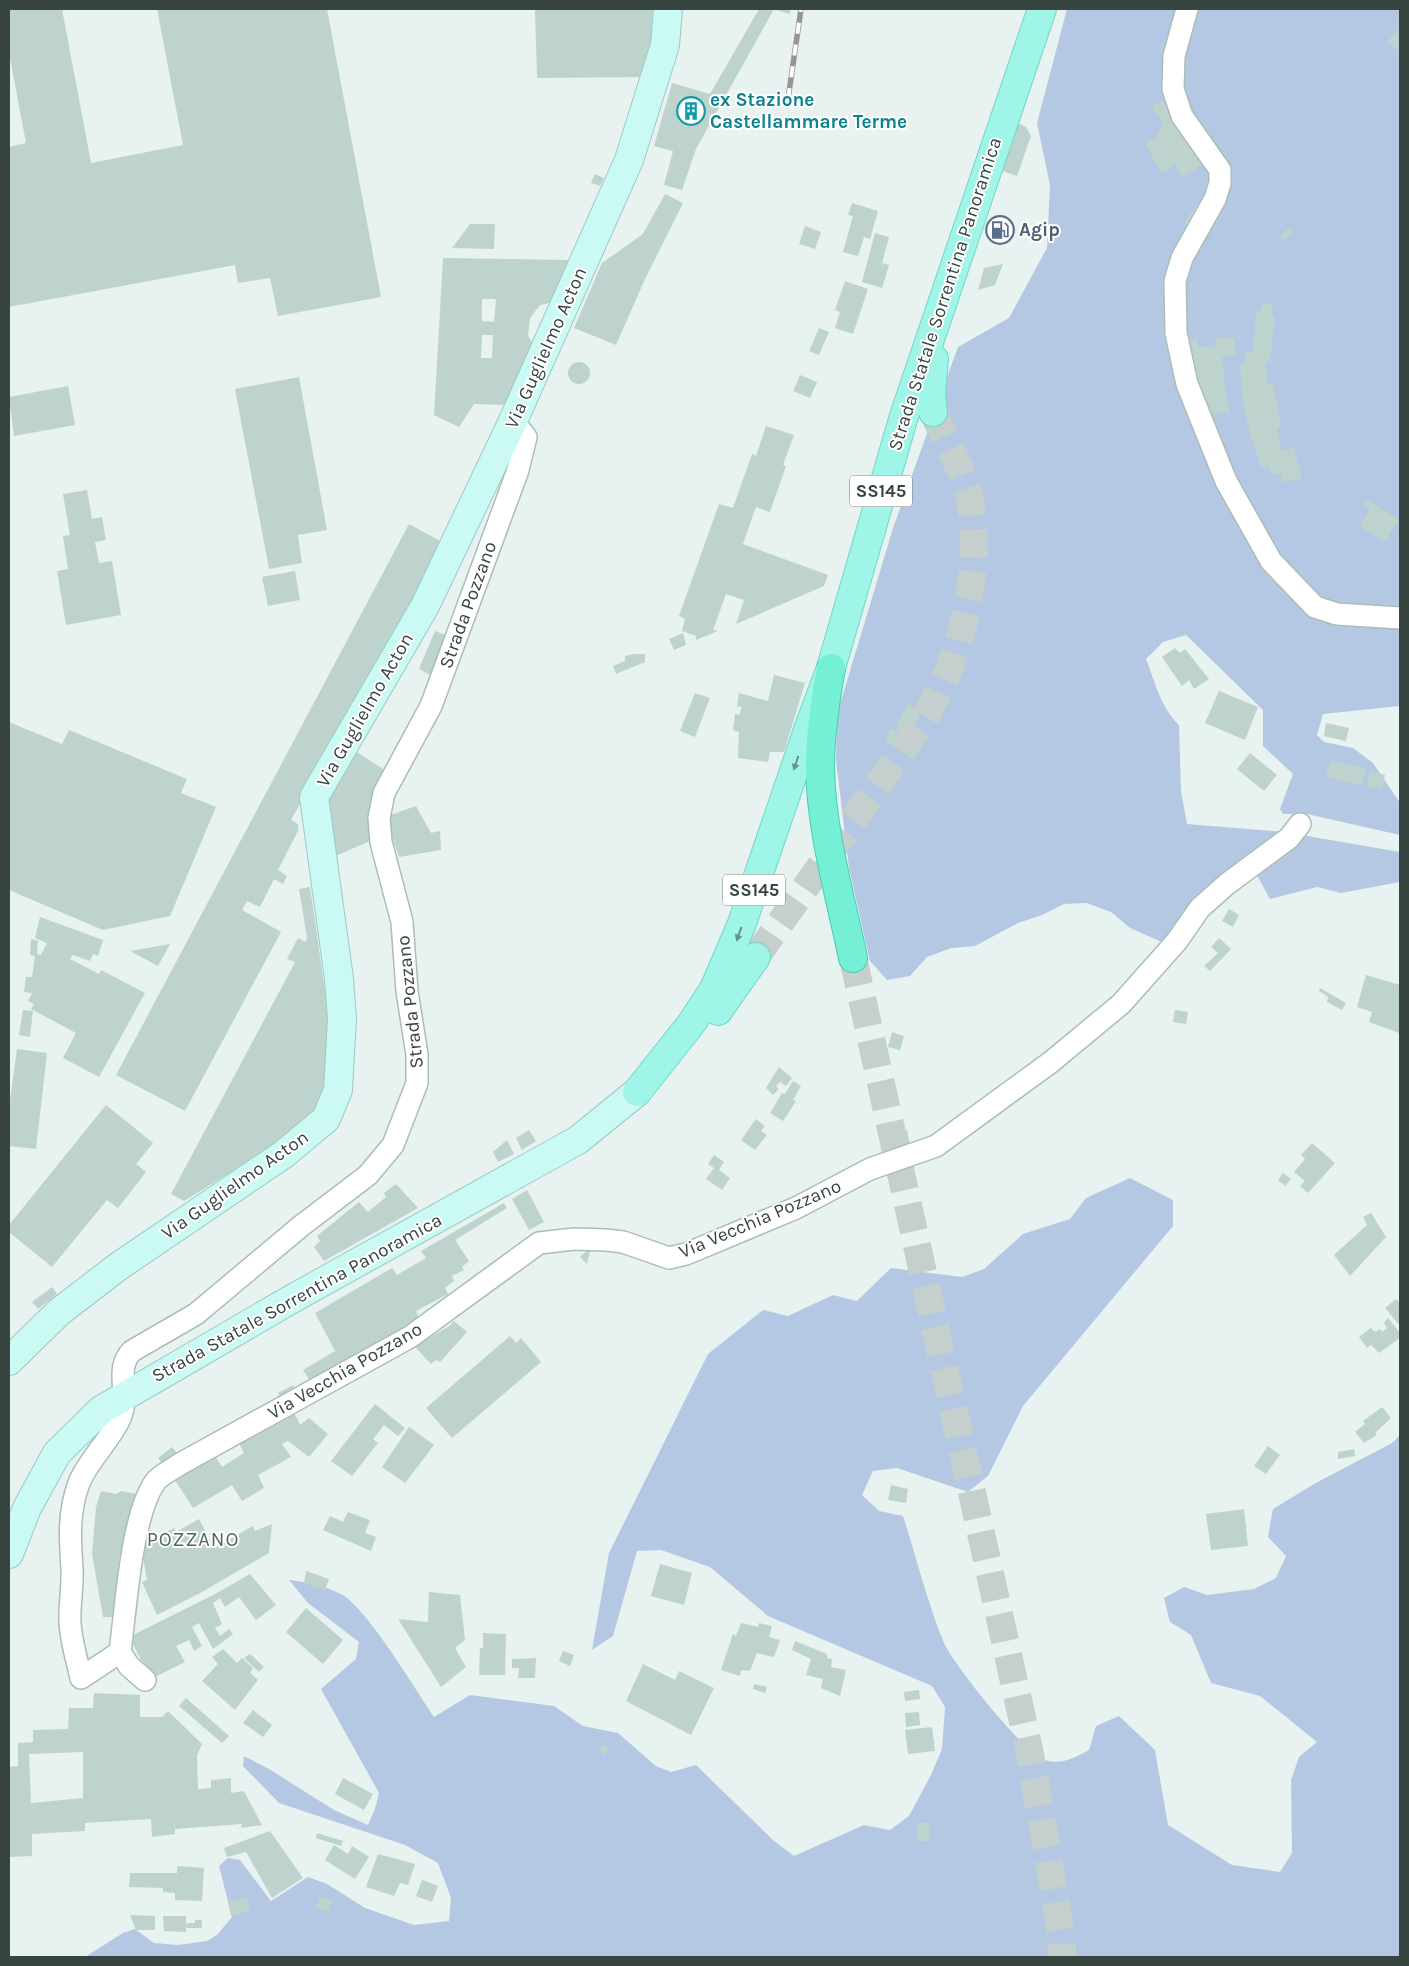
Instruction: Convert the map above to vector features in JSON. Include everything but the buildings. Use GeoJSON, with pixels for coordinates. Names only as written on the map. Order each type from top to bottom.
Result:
{"type":"FeatureCollection","features":[{"type":"Feature","properties":{"kind":"highway"},"geometry":{"type":"LineString","coordinates":[[831,668],[821,738],[822,800],[827,836],[853,958]]}},
{"type":"Feature","properties":{"kind":"main road","name":"Strada Statale Sorrentina Panoramica"},"geometry":{"type":"LineString","coordinates":[[831,668],[884,480],[937,316],[1042,9]]}},
{"type":"Feature","properties":{"kind":"main road","name":"SS145"},"geometry":{"type":"LineString","coordinates":[[934,412],[931,394],[937,316]]}},
{"type":"Feature","properties":{"kind":"main road","name":"SS145"},"geometry":{"type":"LineString","coordinates":[[637,1092],[691,1024],[714,989],[730,957],[809,726],[831,668]]}},
{"type":"Feature","properties":{"kind":"main road","name":"SS145"},"geometry":{"type":"LineString","coordinates":[[637,1092],[689,1046],[725,1002],[756,957]]}},
{"type":"Feature","properties":{"kind":"street","name":"Via Guglielmo Acton"},"geometry":{"type":"LineString","coordinates":[[9,1361],[59,1312],[96,1283],[284,1154],[326,1118],[338,1090],[342,1019],[339,979],[314,797],[425,606],[514,420],[629,160],[665,45],[668,9]]}},
{"type":"Feature","properties":{"kind":"street"},"geometry":{"type":"LineString","coordinates":[[1187,9],[1174,56],[1173,89],[1182,116],[1220,170],[1220,183],[1215,199],[1182,258],[1174,282],[1176,333],[1187,384],[1226,482],[1271,562],[1315,607],[1337,614],[1400,618]]}},
{"type":"Feature","properties":{"kind":"street","name":"Strada Pozzano"},"geometry":{"type":"LineString","coordinates":[[120,1652],[81,1678],[70,1623],[72,1570],[69,1546],[70,1518],[79,1482],[121,1415],[125,1395],[122,1370],[126,1357],[132,1351],[196,1314],[302,1226],[368,1175],[393,1145],[417,1083],[417,1055],[406,991],[402,922],[381,842],[379,818],[384,793],[431,706],[518,470],[526,437],[514,420]]}},
{"type":"Feature","properties":{"kind":"street","name":"Via Vecchia Pozzano"},"geometry":{"type":"LineString","coordinates":[[120,1652],[135,1539],[142,1513],[156,1481],[180,1464],[410,1337],[539,1243],[574,1239],[606,1240],[623,1242],[669,1258],[686,1254],[796,1208],[870,1170],[936,1146],[1050,1062],[1121,1004],[1177,941],[1200,908],[1227,884],[1289,838],[1300,824]]}},
{"type":"Feature","properties":{"kind":"street","name":"Strada Statale Sorrentina Panoramica"},"geometry":{"type":"LineString","coordinates":[[9,1554],[27,1508],[57,1453],[100,1410],[290,1300],[578,1140],[637,1092]]}},
{"type":"Feature","properties":{"kind":"street"},"geometry":{"type":"LineString","coordinates":[[120,1652],[129,1666],[145,1680]]}},
{"type":"Feature","properties":{"kind":"shaded area"},"geometry":{"type":"Polygon","coordinates":[[[1067,9],[1400,9],[1400,706],[1323,714],[1317,735],[1324,742],[1353,748],[1373,763],[1400,803],[1400,835],[1307,814],[1283,814],[1280,809],[1293,774],[1263,746],[1263,710],[1186,635],[1163,642],[1146,659],[1163,703],[1179,725],[1181,791],[1187,824],[1284,832],[1400,852],[1400,882],[1341,893],[1317,887],[1270,899],[1258,877],[1242,858],[1210,887],[1162,942],[1130,928],[1111,912],[1087,903],[1064,904],[1042,915],[1018,923],[975,946],[951,948],[927,957],[910,976],[887,980],[870,961],[849,868],[836,760],[837,714],[893,528],[958,347],[1009,318],[1047,248],[1050,185],[1037,123],[1067,9]]]}},
{"type":"Feature","properties":{"kind":"shaded area"},"geometry":{"type":"Polygon","coordinates":[[[1130,1178],[1173,1200],[1173,1226],[1023,1406],[988,1476],[968,1492],[897,1468],[873,1471],[862,1495],[879,1511],[903,1516],[927,1597],[950,1654],[989,1706],[1033,1753],[1042,1759],[1055,1762],[1072,1758],[1089,1750],[1096,1726],[1119,1716],[1155,1750],[1168,1825],[1232,1865],[1280,1872],[1292,1853],[1291,1780],[1299,1757],[1317,1742],[1260,1696],[1211,1683],[1191,1635],[1170,1622],[1164,1598],[1184,1587],[1207,1595],[1254,1589],[1276,1578],[1286,1556],[1268,1537],[1273,1509],[1314,1484],[1392,1443],[1400,1435],[1400,1957],[85,1957],[123,1933],[135,1929],[154,1943],[178,1945],[207,1941],[217,1935],[232,1917],[219,1866],[228,1858],[240,1860],[271,1901],[308,1877],[327,1884],[365,1908],[414,1925],[449,1921],[451,1898],[438,1863],[405,1845],[279,1803],[243,1766],[244,1756],[269,1769],[334,1810],[368,1825],[375,1809],[379,1793],[321,1689],[356,1659],[359,1642],[308,1603],[289,1580],[329,1589],[341,1594],[351,1602],[364,1615],[390,1650],[434,1717],[470,1695],[554,1706],[583,1726],[618,1733],[656,1766],[671,1772],[696,1765],[774,1841],[794,1856],[864,1825],[890,1830],[909,1816],[931,1775],[942,1749],[945,1707],[932,1686],[768,1616],[710,1567],[661,1550],[637,1551],[613,1636],[592,1650],[609,1553],[708,1354],[763,1310],[788,1316],[833,1295],[857,1301],[891,1268],[962,1277],[984,1269],[1023,1234],[1070,1219],[1086,1198],[1130,1178]]]}},
{"type":"Feature","properties":{"kind":"tunnel"},"geometry":{"type":"LineString","coordinates":[[756,957],[922,723],[945,679],[956,651],[972,576],[973,518],[963,477],[933,412]]}},
{"type":"Feature","properties":{"kind":"tunnel"},"geometry":{"type":"LineString","coordinates":[[853,958],[1029,1749],[1062,1937],[1062,1957]]}},
{"type":"Feature","properties":{"kind":"railway"},"geometry":{"type":"LineString","coordinates":[[788,99],[801,9]]}},
{"type":"Feature","properties":{"kind":"place","name":"ex Stazione Castellammare Terme"},"geometry":{"type":"Point","coordinates":[691,111]}},
{"type":"Feature","properties":{"kind":"place","name":"Agip"},"geometry":{"type":"Point","coordinates":[1000,230]}},
{"type":"Feature","properties":{"kind":"district","name":"POZZANO"},"geometry":{"type":"Point","coordinates":[193,1539]}}]}
